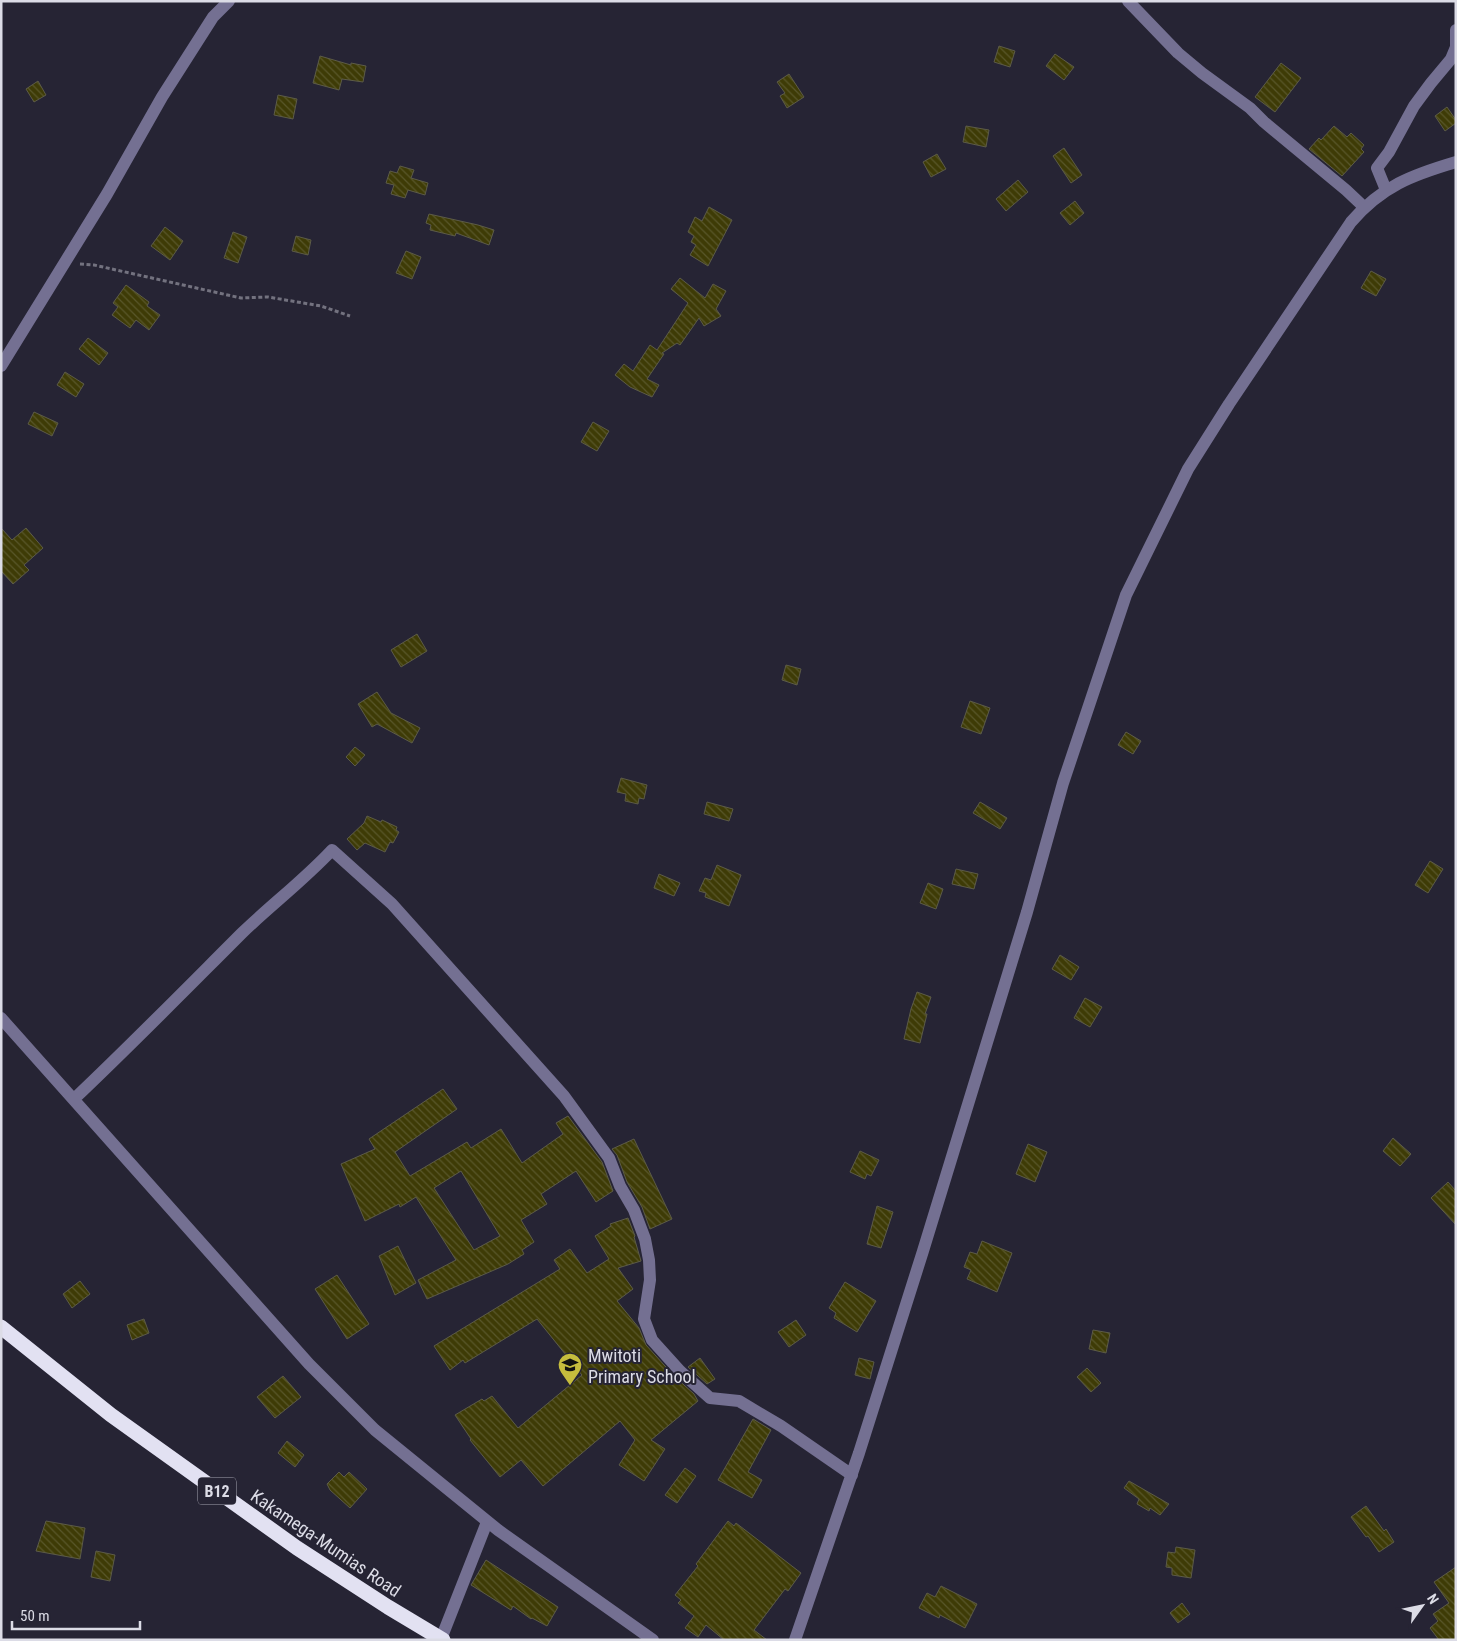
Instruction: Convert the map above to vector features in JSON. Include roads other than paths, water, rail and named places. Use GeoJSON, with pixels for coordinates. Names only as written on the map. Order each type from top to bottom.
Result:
{"type":"FeatureCollection","features":[{"type":"Feature","properties":{"kind":"highway","name":"Kakamega-Mumias Road"},"geometry":{"type":"LineString","coordinates":[[1,1327],[111,1415],[162,1452],[297,1548],[437,1638]]}},
{"type":"Feature","properties":{"kind":"street"},"geometry":{"type":"LineString","coordinates":[[1,366],[107,194],[162,97],[213,17],[229,1]]}},
{"type":"Feature","properties":{"kind":"street"},"geometry":{"type":"LineString","coordinates":[[1128,1],[1184,58],[1250,108],[1364,207]]}},
{"type":"Feature","properties":{"kind":"street"},"geometry":{"type":"LineString","coordinates":[[1386,190],[1377,168],[1389,152],[1414,106],[1451,59],[1456,47],[1456,30]]}},
{"type":"Feature","properties":{"kind":"street"},"geometry":{"type":"LineString","coordinates":[[795,1640],[852,1475],[989,1038],[1064,783],[1126,595],[1188,469],[1229,404],[1346,230],[1364,207],[1386,190],[1428,170],[1456,162]]}},
{"type":"Feature","properties":{"kind":"street"},"geometry":{"type":"LineString","coordinates":[[74,1099],[244,932],[310,874],[332,850],[392,904],[564,1096],[609,1158],[620,1186],[634,1210],[645,1240],[650,1280],[644,1319],[652,1340],[680,1371],[710,1398],[739,1401],[781,1426],[852,1475]]}},
{"type":"Feature","properties":{"kind":"street"},"geometry":{"type":"LineString","coordinates":[[1,1018],[309,1364],[375,1430],[487,1522],[653,1640]]}},
{"type":"Feature","properties":{"kind":"street"},"geometry":{"type":"LineString","coordinates":[[437,1638],[487,1522]]}},
{"type":"Feature","properties":{"kind":"place","name":"Mwitoti Primary School"},"geometry":{"type":"Point","coordinates":[570,1386]}}]}
